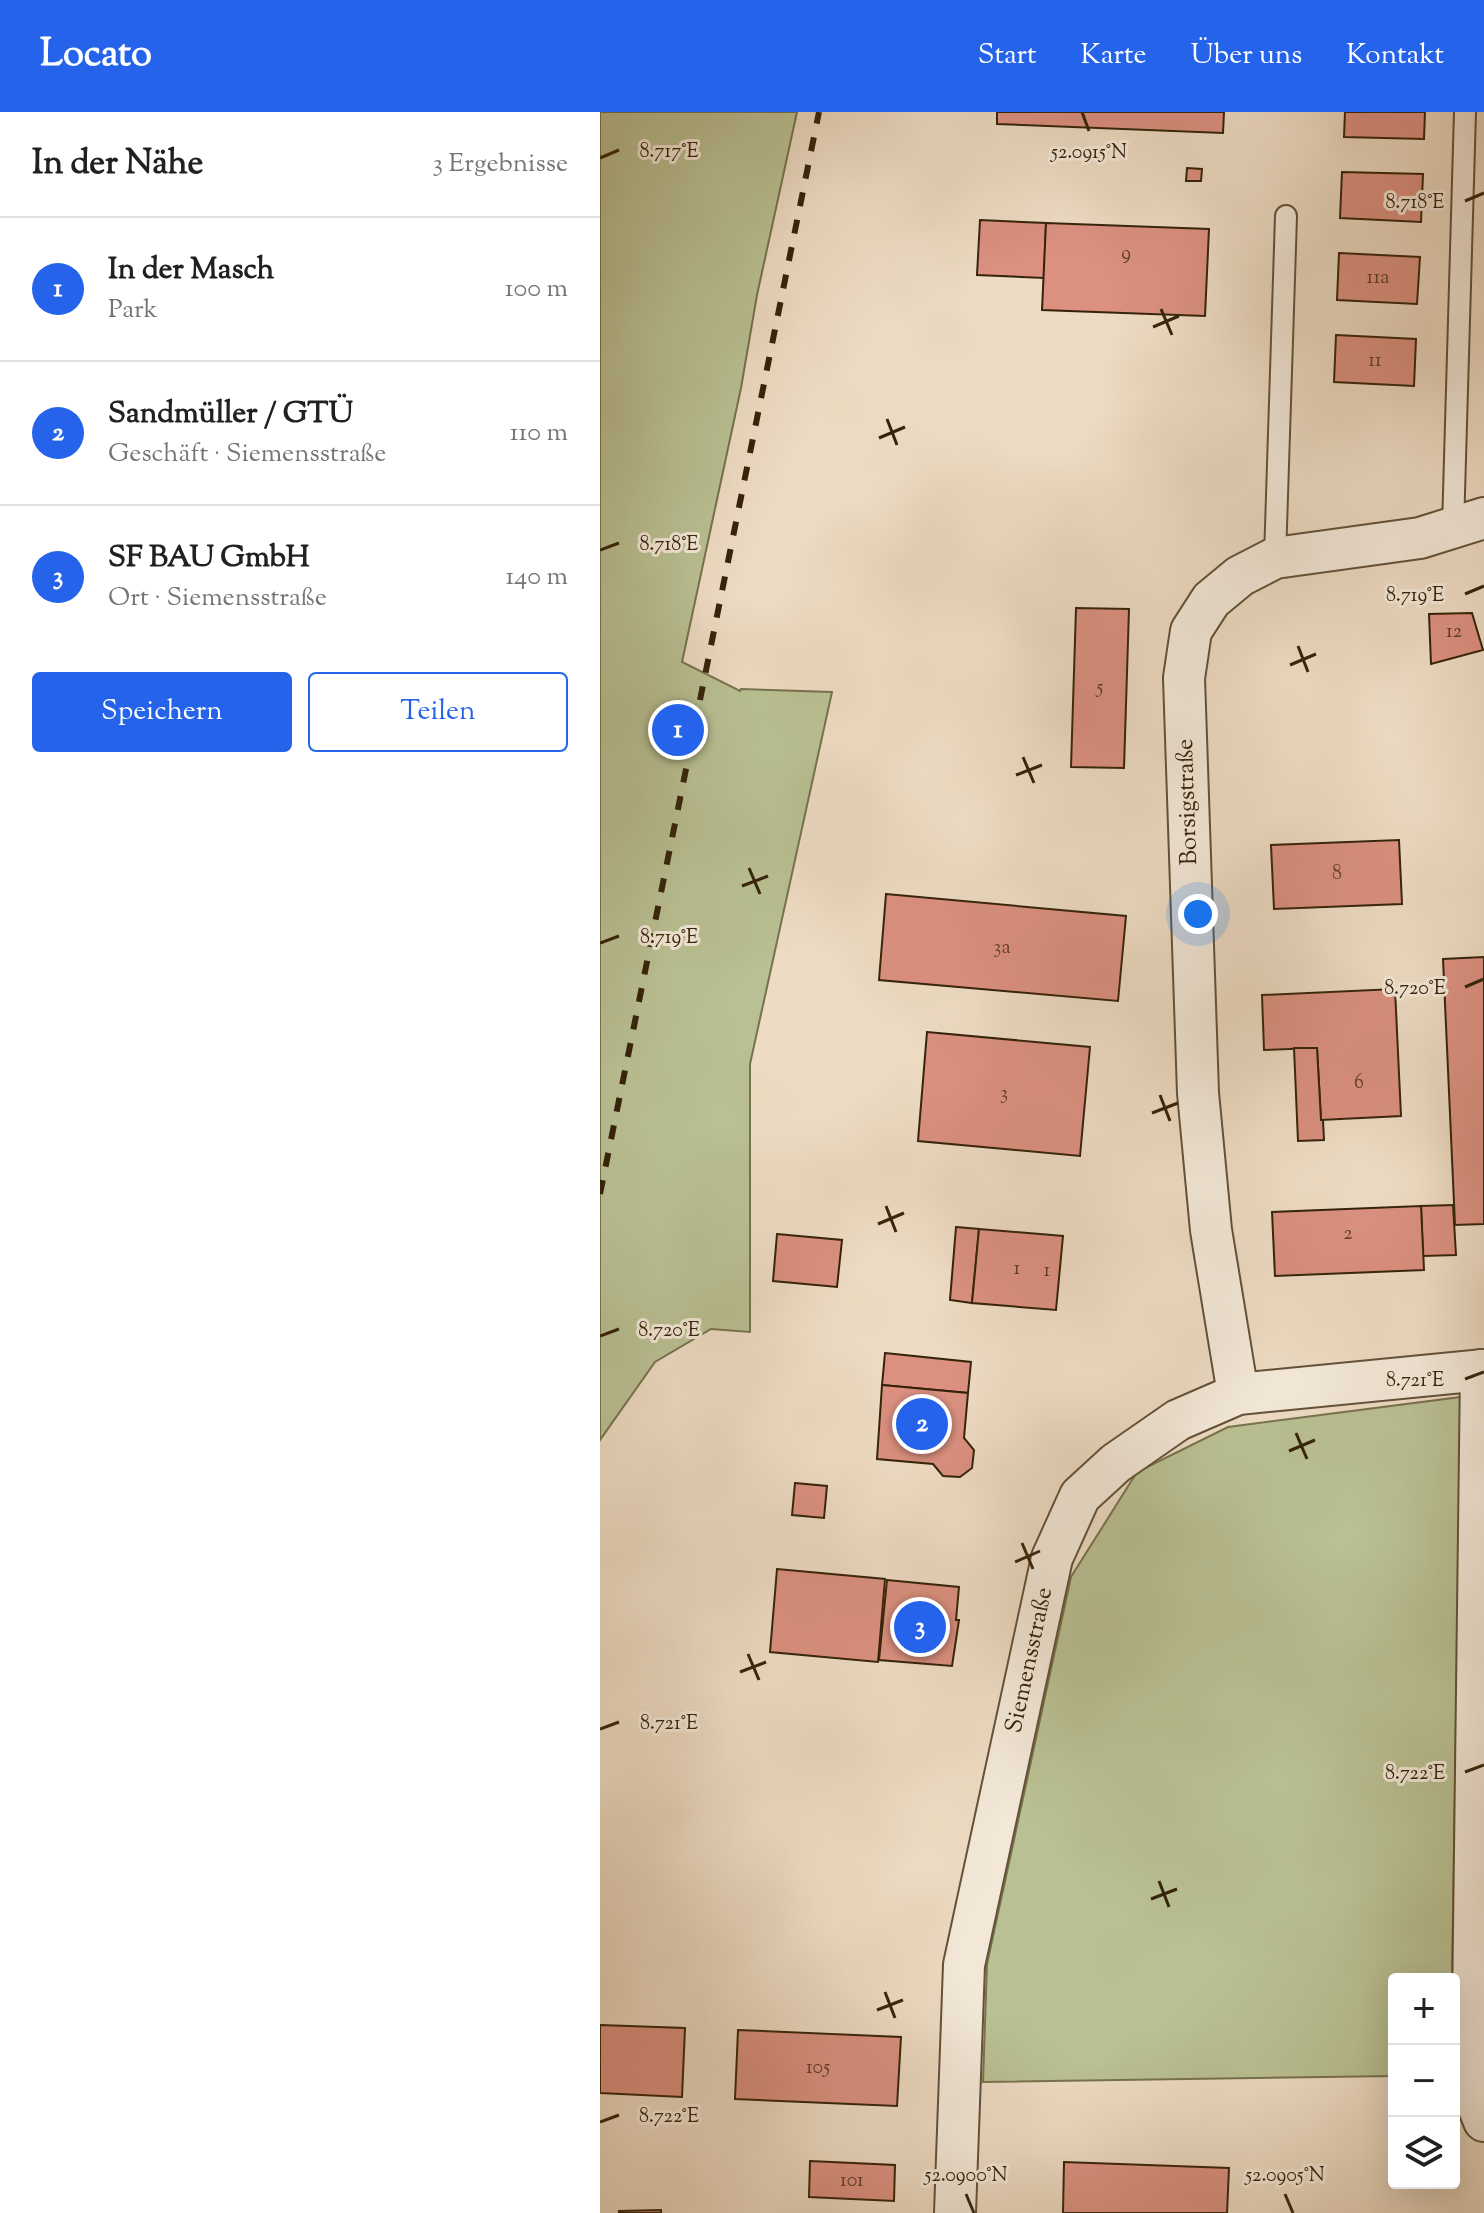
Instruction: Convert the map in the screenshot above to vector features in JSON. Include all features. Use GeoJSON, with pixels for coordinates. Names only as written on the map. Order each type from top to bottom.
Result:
{"type":"FeatureCollection","features":[{"type":"Feature","properties":{"kind":"street","name":"Borsigstraße"},"geometry":{"type":"LineString","coordinates":[[1238,1394],[1211,1230],[1198,1093],[1184,678],[1191,631],[1211,600],[1240,576],[1275,558],[1420,538],[1469,523]]}},
{"type":"Feature","properties":{"kind":"street","name":"Siemensstraße"},"geometry":{"type":"LineString","coordinates":[[955,2213],[964,1965],[1052,1558],[1080,1496],[1116,1463],[1178,1420],[1238,1394],[1482,1370]]}},
{"type":"Feature","properties":{"kind":"street"},"geometry":{"type":"LineString","coordinates":[[1482,1370],[1472,2091],[1484,2121]]}},
{"type":"Feature","properties":{"kind":"lane"},"geometry":{"type":"LineString","coordinates":[[1465,112],[1469,523]]}},
{"type":"Feature","properties":{"kind":"lane"},"geometry":{"type":"LineString","coordinates":[[1275,558],[1286,216]]}},
{"type":"Feature","properties":{"kind":"green space"},"geometry":{"type":"Polygon","coordinates":[[[600,112],[797,112],[682,662],[740,691],[832,692],[750,1064],[750,1332],[711,1329],[655,1362],[600,1440],[600,112]]]}},
{"type":"Feature","properties":{"kind":"green space"},"geometry":{"type":"Polygon","coordinates":[[[1461,1397],[1452,1973],[1388,1973],[1388,2076],[983,2082],[987,1964],[1071,1577],[1137,1472],[1228,1427],[1461,1397]]]}},
{"type":"Feature","properties":{"kind":"building"},"geometry":{"type":"Polygon","coordinates":[[[997,112],[1224,112],[1223,133],[997,124],[997,112]]]}},
{"type":"Feature","properties":{"kind":"building"},"geometry":{"type":"Polygon","coordinates":[[[1345,112],[1425,112],[1424,139],[1344,137],[1345,112]]]}},
{"type":"Feature","properties":{"kind":"building"},"geometry":{"type":"Polygon","coordinates":[[[1187,168],[1202,169],[1201,181],[1186,181],[1187,168]]]}},
{"type":"Feature","properties":{"kind":"building"},"geometry":{"type":"Polygon","coordinates":[[[1342,172],[1423,174],[1421,222],[1340,218],[1342,172]]]}},
{"type":"Feature","properties":{"kind":"building"},"geometry":{"type":"Polygon","coordinates":[[[980,220],[1046,223],[1044,278],[977,275],[980,220]]]}},
{"type":"Feature","properties":{"kind":"building"},"geometry":{"type":"Polygon","coordinates":[[[1046,223],[1209,229],[1205,316],[1042,310],[1046,223]]]}},
{"type":"Feature","properties":{"kind":"building"},"geometry":{"type":"Polygon","coordinates":[[[1339,253],[1420,257],[1417,304],[1337,300],[1339,253]]]}},
{"type":"Feature","properties":{"kind":"building"},"geometry":{"type":"Polygon","coordinates":[[[1336,335],[1416,339],[1414,386],[1334,382],[1336,335]]]}},
{"type":"Feature","properties":{"kind":"building"},"geometry":{"type":"Polygon","coordinates":[[[1076,608],[1129,609],[1124,768],[1071,767],[1076,608]]]}},
{"type":"Feature","properties":{"kind":"building"},"geometry":{"type":"Polygon","coordinates":[[[1472,613],[1483,650],[1431,664],[1429,614],[1472,613]]]}},
{"type":"Feature","properties":{"kind":"building"},"geometry":{"type":"Polygon","coordinates":[[[1399,840],[1402,904],[1274,909],[1271,845],[1399,840]]]}},
{"type":"Feature","properties":{"kind":"building"},"geometry":{"type":"Polygon","coordinates":[[[886,894],[1126,916],[1118,1001],[879,980],[886,894]]]}},
{"type":"Feature","properties":{"kind":"building"},"geometry":{"type":"Polygon","coordinates":[[[1484,957],[1484,1224],[1455,1225],[1443,959],[1484,957]]]}},
{"type":"Feature","properties":{"kind":"building"},"geometry":{"type":"Polygon","coordinates":[[[1395,989],[1401,1116],[1321,1120],[1317,1048],[1264,1050],[1262,995],[1395,989]]]}},
{"type":"Feature","properties":{"kind":"building"},"geometry":{"type":"Polygon","coordinates":[[[927,1032],[1090,1047],[1080,1156],[918,1141],[927,1032]]]}},
{"type":"Feature","properties":{"kind":"building"},"geometry":{"type":"Polygon","coordinates":[[[1294,1048],[1317,1048],[1324,1140],[1298,1141],[1294,1048]]]}},
{"type":"Feature","properties":{"kind":"building"},"geometry":{"type":"Polygon","coordinates":[[[1453,1205],[1456,1255],[1423,1256],[1421,1206],[1453,1205]]]}},
{"type":"Feature","properties":{"kind":"building"},"geometry":{"type":"Polygon","coordinates":[[[1421,1206],[1424,1270],[1275,1276],[1272,1212],[1421,1206]]]}},
{"type":"Feature","properties":{"kind":"building"},"geometry":{"type":"Polygon","coordinates":[[[956,1227],[979,1229],[972,1303],[950,1300],[956,1227]]]}},
{"type":"Feature","properties":{"kind":"building"},"geometry":{"type":"Polygon","coordinates":[[[979,1229],[1063,1236],[1056,1310],[972,1303],[979,1229]]]}},
{"type":"Feature","properties":{"kind":"building"},"geometry":{"type":"Polygon","coordinates":[[[777,1234],[842,1240],[837,1287],[773,1281],[777,1234]]]}},
{"type":"Feature","properties":{"kind":"building"},"geometry":{"type":"Polygon","coordinates":[[[885,1353],[971,1362],[968,1393],[882,1385],[885,1353]]]}},
{"type":"Feature","properties":{"kind":"building"},"geometry":{"type":"Polygon","coordinates":[[[882,1385],[968,1393],[964,1438],[974,1450],[972,1468],[960,1477],[943,1476],[933,1464],[877,1459],[882,1385]]]}},
{"type":"Feature","properties":{"kind":"building"},"geometry":{"type":"Polygon","coordinates":[[[795,1483],[827,1486],[824,1518],[792,1515],[795,1483]]]}},
{"type":"Feature","properties":{"kind":"building"},"geometry":{"type":"Polygon","coordinates":[[[777,1569],[885,1579],[878,1662],[770,1652],[777,1569]]]}},
{"type":"Feature","properties":{"kind":"building"},"geometry":{"type":"Polygon","coordinates":[[[887,1580],[959,1587],[956,1620],[959,1620],[952,1666],[879,1660],[887,1580]]]}},
{"type":"Feature","properties":{"kind":"building"},"geometry":{"type":"Polygon","coordinates":[[[600,2025],[685,2028],[682,2097],[600,2093],[600,2025]]]}},
{"type":"Feature","properties":{"kind":"building"},"geometry":{"type":"Polygon","coordinates":[[[738,2030],[901,2037],[897,2106],[735,2099],[738,2030]]]}},
{"type":"Feature","properties":{"kind":"building"},"geometry":{"type":"Polygon","coordinates":[[[810,2161],[895,2165],[894,2201],[809,2197],[810,2161]]]}},
{"type":"Feature","properties":{"kind":"building"},"geometry":{"type":"Polygon","coordinates":[[[1064,2162],[1229,2168],[1227,2213],[1063,2213],[1064,2162]]]}},
{"type":"Feature","properties":{"kind":"building"},"geometry":{"type":"Polygon","coordinates":[[[661,2210],[661,2213],[619,2213],[619,2211],[661,2210]]]}},
{"type":"Feature","properties":{"kind":"railway"},"geometry":{"type":"LineString","coordinates":[[600,1194],[819,112]]}},
{"type":"Feature","properties":{"kind":"place","name":"In der Masch"},"geometry":{"type":"Point","coordinates":[678,730]}},
{"type":"Feature","properties":{"kind":"place","name":"Sandmüller / GTÜ"},"geometry":{"type":"Point","coordinates":[922,1424]}},
{"type":"Feature","properties":{"kind":"place","name":"SF BAU GmbH"},"geometry":{"type":"Point","coordinates":[920,1627]}}]}
